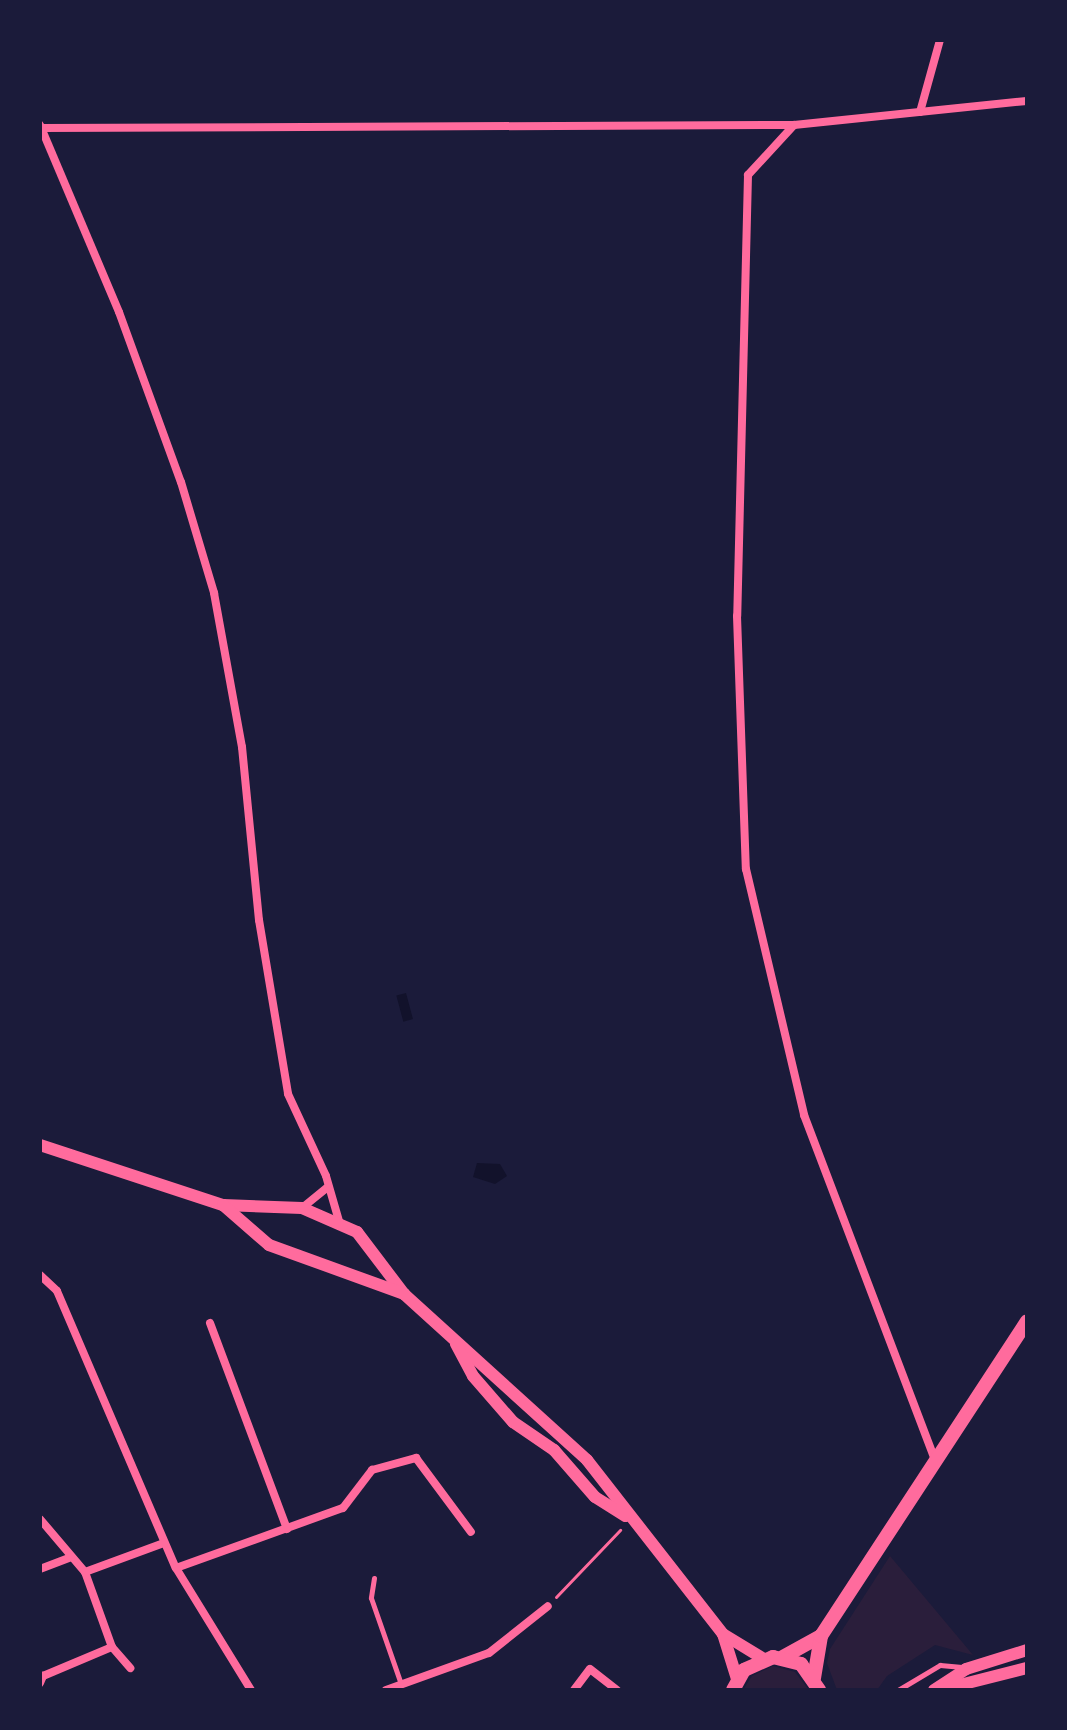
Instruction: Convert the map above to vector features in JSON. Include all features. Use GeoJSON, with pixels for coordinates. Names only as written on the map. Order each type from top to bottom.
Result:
{"type":"FeatureCollection","features":[{"type":"Feature","properties":{"kind":"main road"},"geometry":{"type":"LineString","coordinates":[[735,1684],[764,1659],[783,1657],[821,1636],[1027,1321]]}},
{"type":"Feature","properties":{"kind":"main road"},"geometry":{"type":"LineString","coordinates":[[817,1684],[821,1636]]}},
{"type":"Feature","properties":{"kind":"main road"},"geometry":{"type":"LineString","coordinates":[[783,1657],[801,1664],[817,1684]]}},
{"type":"Feature","properties":{"kind":"street"},"geometry":{"type":"LineString","coordinates":[[920,112],[940,40]]}},
{"type":"Feature","properties":{"kind":"street"},"geometry":{"type":"LineString","coordinates":[[339,1221],[328,1187],[288,1094],[259,920],[242,747],[214,593],[181,482],[119,312],[41,126],[794,125],[1027,101]]}},
{"type":"Feature","properties":{"kind":"street"},"geometry":{"type":"LineString","coordinates":[[794,125],[748,175],[737,616],[746,869],[804,1115],[936,1463]]}},
{"type":"Feature","properties":{"kind":"street"},"geometry":{"type":"LineString","coordinates":[[40,1145],[223,1205],[302,1208],[339,1221],[357,1232],[381,1259],[404,1294],[489,1366],[525,1407],[558,1428],[723,1634],[764,1659]]}},
{"type":"Feature","properties":{"kind":"street"},"geometry":{"type":"LineString","coordinates":[[302,1208],[328,1187]]}},
{"type":"Feature","properties":{"kind":"street"},"geometry":{"type":"LineString","coordinates":[[223,1205],[269,1245],[404,1294]]}},
{"type":"Feature","properties":{"kind":"street"},"geometry":{"type":"LineString","coordinates":[[250,1229],[259,1207]]}},
{"type":"Feature","properties":{"kind":"street"},"geometry":{"type":"LineString","coordinates":[[365,1280],[381,1259]]}},
{"type":"Feature","properties":{"kind":"street"},"geometry":{"type":"LineString","coordinates":[[40,1275],[57,1291],[176,1568],[251,1690]]}},
{"type":"Feature","properties":{"kind":"street"},"geometry":{"type":"LineString","coordinates":[[210,1323],[287,1529]]}},
{"type":"Feature","properties":{"kind":"street"},"geometry":{"type":"LineString","coordinates":[[453,1338],[473,1376],[513,1422],[554,1450],[595,1497],[631,1520]]}},
{"type":"Feature","properties":{"kind":"street"},"geometry":{"type":"LineString","coordinates":[[176,1568],[343,1508],[372,1470],[416,1458],[471,1532]]}},
{"type":"Feature","properties":{"kind":"street"},"geometry":{"type":"LineString","coordinates":[[40,1519],[85,1572],[112,1647],[130,1668]]}},
{"type":"Feature","properties":{"kind":"street"},"geometry":{"type":"LineString","coordinates":[[85,1572],[164,1543]]}},
{"type":"Feature","properties":{"kind":"street"},"geometry":{"type":"LineString","coordinates":[[40,1569],[71,1557]]}},
{"type":"Feature","properties":{"kind":"street"},"geometry":{"type":"LineString","coordinates":[[386,1690],[489,1653],[548,1606]]}},
{"type":"Feature","properties":{"kind":"street"},"geometry":{"type":"LineString","coordinates":[[723,1634],[735,1684]]}},
{"type":"Feature","properties":{"kind":"street"},"geometry":{"type":"LineString","coordinates":[[42,1680],[112,1647]]}},
{"type":"Feature","properties":{"kind":"street"},"geometry":{"type":"LineString","coordinates":[[934,1690],[966,1669],[1027,1650]]}},
{"type":"Feature","properties":{"kind":"street"},"geometry":{"type":"LineString","coordinates":[[940,1690],[1027,1668]]}},
{"type":"Feature","properties":{"kind":"street"},"geometry":{"type":"LineString","coordinates":[[574,1690],[590,1669],[617,1690]]}},
{"type":"Feature","properties":{"kind":"lane"},"geometry":{"type":"LineString","coordinates":[[374,1578],[371,1598],[401,1684]]}},
{"type":"Feature","properties":{"kind":"lane"},"geometry":{"type":"LineString","coordinates":[[898,1690],[940,1665],[966,1669]]}},
{"type":"Feature","properties":{"kind":"path"},"geometry":{"type":"LineString","coordinates":[[548,1606],[631,1520]]}},
{"type":"Feature","properties":{"kind":"shaded area"},"geometry":{"type":"Polygon","coordinates":[[[406,993],[413,1019],[403,1022],[396,996],[406,993]]]}},
{"type":"Feature","properties":{"kind":"shaded area"},"geometry":{"type":"Polygon","coordinates":[[[477,1163],[500,1164],[507,1176],[495,1184],[473,1177],[477,1163]]]}},
{"type":"Feature","properties":{"kind":"shaded area"},"geometry":{"type":"Polygon","coordinates":[[[890,1556],[973,1655],[935,1645],[887,1676],[877,1690],[837,1690],[827,1663],[830,1649],[890,1556]]]}},
{"type":"Feature","properties":{"kind":"shaded area"},"geometry":{"type":"Polygon","coordinates":[[[773,1666],[795,1672],[809,1690],[743,1690],[752,1676],[773,1666]]]}}]}
